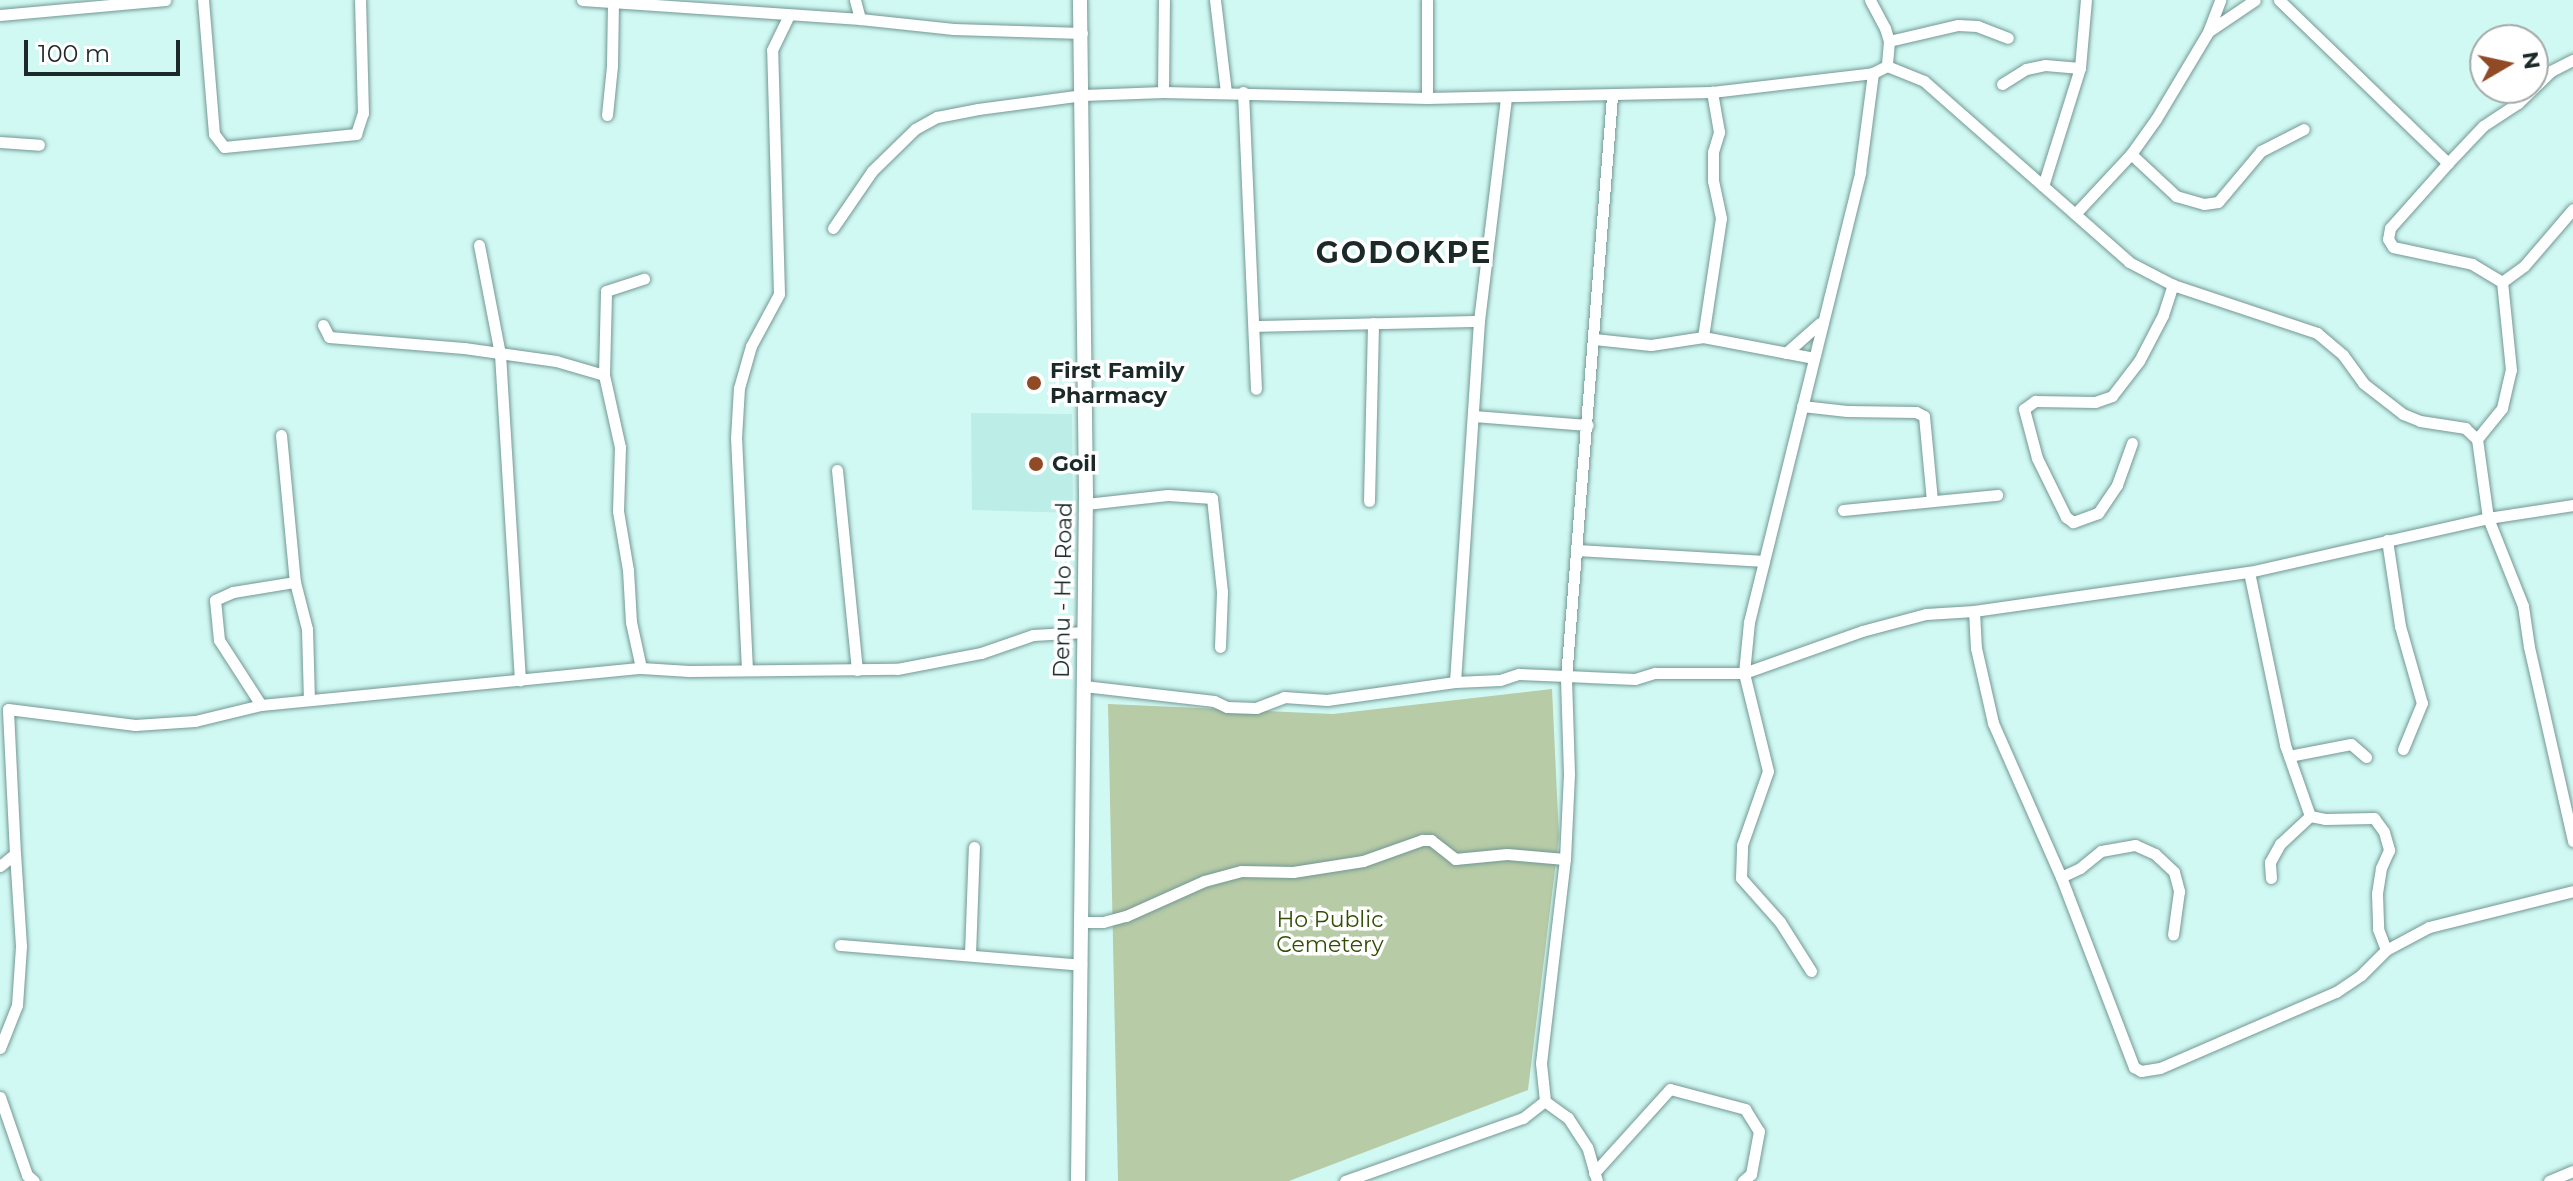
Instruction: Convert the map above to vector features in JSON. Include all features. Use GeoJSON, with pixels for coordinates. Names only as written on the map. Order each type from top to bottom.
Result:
{"type":"FeatureCollection","features":[{"type":"Feature","properties":{"kind":"main road","name":"Denu - Ho Road"},"geometry":{"type":"LineString","coordinates":[[1078,1181],[1086,504],[1080,0]]}},
{"type":"Feature","properties":{"kind":"street"},"geometry":{"type":"LineString","coordinates":[[0,15],[165,0]]}},
{"type":"Feature","properties":{"kind":"street"},"geometry":{"type":"LineString","coordinates":[[203,0],[214,134],[224,147],[356,134],[363,113],[360,0]]}},
{"type":"Feature","properties":{"kind":"street"},"geometry":{"type":"LineString","coordinates":[[582,0],[711,5],[953,29],[1082,33]]}},
{"type":"Feature","properties":{"kind":"street"},"geometry":{"type":"LineString","coordinates":[[855,0],[860,19]]}},
{"type":"Feature","properties":{"kind":"street"},"geometry":{"type":"LineString","coordinates":[[1163,92],[1164,0]]}},
{"type":"Feature","properties":{"kind":"street"},"geometry":{"type":"LineString","coordinates":[[1215,0],[1226,92]]}},
{"type":"Feature","properties":{"kind":"street"},"geometry":{"type":"LineString","coordinates":[[1427,0],[1427,98]]}},
{"type":"Feature","properties":{"kind":"street"},"geometry":{"type":"LineString","coordinates":[[1870,0],[1889,41],[1887,66]]}},
{"type":"Feature","properties":{"kind":"street"},"geometry":{"type":"LineString","coordinates":[[2043,186],[2080,68],[2086,0]]}},
{"type":"Feature","properties":{"kind":"street"},"geometry":{"type":"LineString","coordinates":[[2075,214],[2131,154],[2208,32],[2220,0]]}},
{"type":"Feature","properties":{"kind":"street"},"geometry":{"type":"LineString","coordinates":[[2208,32],[2255,0]]}},
{"type":"Feature","properties":{"kind":"street"},"geometry":{"type":"LineString","coordinates":[[2279,0],[2448,163]]}},
{"type":"Feature","properties":{"kind":"street"},"geometry":{"type":"LineString","coordinates":[[607,115],[613,2]]}},
{"type":"Feature","properties":{"kind":"street"},"geometry":{"type":"LineString","coordinates":[[747,670],[736,438],[739,388],[751,346],[779,294],[772,50],[789,15]]}},
{"type":"Feature","properties":{"kind":"street"},"geometry":{"type":"LineString","coordinates":[[1889,41],[1958,25],[1977,26],[2008,38]]}},
{"type":"Feature","properties":{"kind":"street"},"geometry":{"type":"LineString","coordinates":[[2502,282],[2472,264],[2393,247],[2388,239],[2390,228],[2483,126],[2518,103],[2551,71],[2573,60]]}},
{"type":"Feature","properties":{"kind":"street"},"geometry":{"type":"LineString","coordinates":[[2002,84],[2026,69],[2045,65],[2080,68]]}},
{"type":"Feature","properties":{"kind":"street"},"geometry":{"type":"LineString","coordinates":[[833,228],[872,171],[903,139],[927,121],[978,109],[1083,95],[1163,92],[1427,98],[1712,92],[1873,73],[1887,66],[1924,81],[2129,262],[2173,285],[2317,333],[2343,355],[2363,383],[2403,414],[2420,421],[2465,428],[2477,439],[2488,518],[2523,606],[2529,647],[2573,841]]}},
{"type":"Feature","properties":{"kind":"street"},"geometry":{"type":"LineString","coordinates":[[1811,971],[1780,922],[1741,878],[1742,845],[1768,771],[1744,673],[1749,622],[1814,358],[1820,322],[1860,172],[1873,73]]}},
{"type":"Feature","properties":{"kind":"street"},"geometry":{"type":"LineString","coordinates":[[1243,92],[1256,389]]}},
{"type":"Feature","properties":{"kind":"street"},"geometry":{"type":"LineString","coordinates":[[1703,337],[1721,218],[1713,181],[1713,152],[1719,132],[1712,92]]}},
{"type":"Feature","properties":{"kind":"street"},"geometry":{"type":"LineString","coordinates":[[1596,1177],[1587,1147],[1568,1118],[1545,1101],[1541,1063],[1565,859],[1569,774],[1566,678],[1612,96]]}},
{"type":"Feature","properties":{"kind":"street"},"geometry":{"type":"LineString","coordinates":[[1455,682],[1479,321],[1506,98]]}},
{"type":"Feature","properties":{"kind":"street"},"geometry":{"type":"LineString","coordinates":[[2131,154],[2176,196],[2204,204],[2218,202],[2261,151],[2304,129]]}},
{"type":"Feature","properties":{"kind":"street"},"geometry":{"type":"LineString","coordinates":[[0,142],[39,145]]}},
{"type":"Feature","properties":{"kind":"street"},"geometry":{"type":"LineString","coordinates":[[2502,282],[2524,266],[2573,209]]}},
{"type":"Feature","properties":{"kind":"street"},"geometry":{"type":"LineString","coordinates":[[479,245],[500,354],[520,680]]}},
{"type":"Feature","properties":{"kind":"street"},"geometry":{"type":"LineString","coordinates":[[641,668],[631,622],[628,570],[618,511],[620,447],[604,375],[606,291],[644,279]]}},
{"type":"Feature","properties":{"kind":"street"},"geometry":{"type":"LineString","coordinates":[[2477,439],[2502,408],[2511,370],[2502,282]]}},
{"type":"Feature","properties":{"kind":"street"},"geometry":{"type":"LineString","coordinates":[[2132,443],[2117,485],[2098,513],[2073,522],[2066,517],[2037,458],[2024,409],[2035,401],[2095,402],[2112,396],[2139,361],[2163,315],[2173,285]]}},
{"type":"Feature","properties":{"kind":"street"},"geometry":{"type":"LineString","coordinates":[[1255,326],[1479,321]]}},
{"type":"Feature","properties":{"kind":"street"},"geometry":{"type":"LineString","coordinates":[[1786,353],[1820,322]]}},
{"type":"Feature","properties":{"kind":"street"},"geometry":{"type":"LineString","coordinates":[[1369,501],[1373,323]]}},
{"type":"Feature","properties":{"kind":"street"},"geometry":{"type":"LineString","coordinates":[[323,325],[329,337],[464,348],[578,365],[604,375]]}},
{"type":"Feature","properties":{"kind":"street"},"geometry":{"type":"LineString","coordinates":[[1594,339],[1651,345],[1703,337],[1814,358]]}},
{"type":"Feature","properties":{"kind":"street"},"geometry":{"type":"LineString","coordinates":[[1802,406],[1847,411],[1916,412],[1924,416],[1932,500]]}},
{"type":"Feature","properties":{"kind":"street"},"geometry":{"type":"LineString","coordinates":[[1473,416],[1588,425]]}},
{"type":"Feature","properties":{"kind":"street"},"geometry":{"type":"LineString","coordinates":[[281,435],[295,582],[307,629],[309,700]]}},
{"type":"Feature","properties":{"kind":"street"},"geometry":{"type":"LineString","coordinates":[[837,470],[857,670]]}},
{"type":"Feature","properties":{"kind":"street"},"geometry":{"type":"LineString","coordinates":[[1086,504],[1168,495],[1212,498],[1222,592],[1220,647]]}},
{"type":"Feature","properties":{"kind":"street"},"geometry":{"type":"LineString","coordinates":[[1843,510],[1997,495]]}},
{"type":"Feature","properties":{"kind":"street"},"geometry":{"type":"LineString","coordinates":[[1084,686],[1214,701],[1227,707],[1256,708],[1284,697],[1327,700],[1455,682],[1479,683],[1519,674],[1635,679],[1655,673],[1744,673],[1862,631],[1926,614],[1974,611],[2249,572],[2488,518],[2573,505]]}},
{"type":"Feature","properties":{"kind":"street"},"geometry":{"type":"LineString","coordinates":[[2387,540],[2400,626],[2422,703],[2403,749]]}},
{"type":"Feature","properties":{"kind":"street"},"geometry":{"type":"LineString","coordinates":[[1578,550],[1764,561]]}},
{"type":"Feature","properties":{"kind":"street"},"geometry":{"type":"LineString","coordinates":[[2249,572],[2289,756],[2310,816]]}},
{"type":"Feature","properties":{"kind":"street"},"geometry":{"type":"LineString","coordinates":[[261,705],[219,640],[215,600],[233,592],[295,582]]}},
{"type":"Feature","properties":{"kind":"street"},"geometry":{"type":"LineString","coordinates":[[1974,611],[1976,648],[1993,723],[2061,877],[2129,1059],[2141,1071],[2160,1068],[2336,992],[2361,975],[2386,950],[2429,927],[2573,891]]}},
{"type":"Feature","properties":{"kind":"street"},"geometry":{"type":"LineString","coordinates":[[0,1048],[17,1005],[21,946],[4,709],[135,725],[195,721],[261,705],[641,668],[857,670],[935,664],[1033,635],[1085,632]]}},
{"type":"Feature","properties":{"kind":"street"},"geometry":{"type":"LineString","coordinates":[[2289,756],[2351,744],[2366,757]]}},
{"type":"Feature","properties":{"kind":"street"},"geometry":{"type":"LineString","coordinates":[[2271,878],[2270,862],[2280,844],[2310,816]]}},
{"type":"Feature","properties":{"kind":"street"},"geometry":{"type":"LineString","coordinates":[[2310,816],[2325,819],[2374,818],[2384,832],[2389,850],[2377,894],[2378,929],[2386,950]]}},
{"type":"Feature","properties":{"kind":"street"},"geometry":{"type":"LineString","coordinates":[[1081,922],[1103,922],[1126,916],[1204,881],[1241,871],[1293,872],[1363,861],[1422,840],[1431,840],[1455,859],[1507,854],[1565,859]]}},
{"type":"Feature","properties":{"kind":"street"},"geometry":{"type":"LineString","coordinates":[[2061,877],[2080,868],[2101,851],[2135,845],[2155,854],[2174,872],[2179,891],[2173,935]]}},
{"type":"Feature","properties":{"kind":"street"},"geometry":{"type":"LineString","coordinates":[[970,954],[974,847]]}},
{"type":"Feature","properties":{"kind":"street"},"geometry":{"type":"LineString","coordinates":[[0,866],[15,854]]}},
{"type":"Feature","properties":{"kind":"street"},"geometry":{"type":"LineString","coordinates":[[840,945],[1081,965]]}},
{"type":"Feature","properties":{"kind":"street"},"geometry":{"type":"LineString","coordinates":[[1596,1177],[1670,1089],[1745,1109],[1759,1131],[1751,1174],[1743,1181]]}},
{"type":"Feature","properties":{"kind":"street"},"geometry":{"type":"LineString","coordinates":[[0,1097],[27,1175],[34,1181]]}},
{"type":"Feature","properties":{"kind":"street"},"geometry":{"type":"LineString","coordinates":[[1345,1181],[1523,1118],[1545,1101]]}},
{"type":"Feature","properties":{"kind":"street"},"geometry":{"type":"LineString","coordinates":[[2549,1181],[2573,1171]]}},
{"type":"Feature","properties":{"kind":"shaded area"},"geometry":{"type":"Polygon","coordinates":[[[971,413],[1072,414],[1073,513],[972,510],[971,413]]]}},
{"type":"Feature","properties":{"kind":"green space","name":"Ho Public Cemetery"},"geometry":{"type":"Polygon","coordinates":[[[1552,689],[1559,837],[1528,1090],[1289,1181],[1118,1181],[1108,704],[1333,714],[1552,689]]]}},
{"type":"Feature","properties":{"kind":"place","name":"First Family Pharmacy"},"geometry":{"type":"Point","coordinates":[1034,383]}},
{"type":"Feature","properties":{"kind":"place","name":"Goil"},"geometry":{"type":"Point","coordinates":[1036,464]}},
{"type":"Feature","properties":{"kind":"district","name":"GODOKPE"},"geometry":{"type":"Point","coordinates":[1404,253]}}]}
